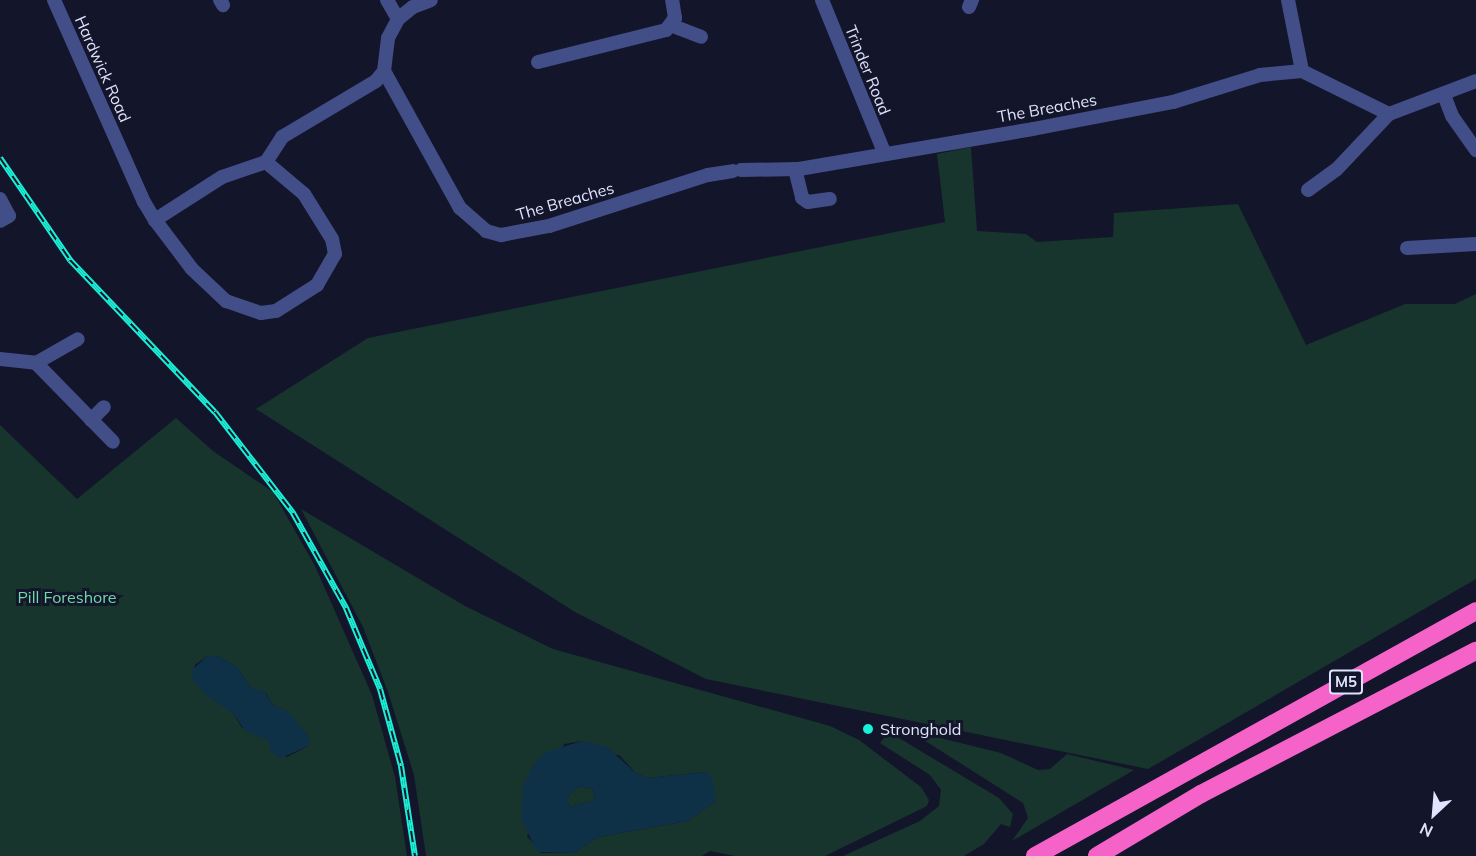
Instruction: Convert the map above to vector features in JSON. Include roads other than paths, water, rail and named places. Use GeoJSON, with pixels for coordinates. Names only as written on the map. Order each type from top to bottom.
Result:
{"type":"FeatureCollection","features":[{"type":"Feature","properties":{"kind":"highway","name":"M5"},"geometry":{"type":"LineString","coordinates":[[1035,856],[1216,753],[1476,611]]}},
{"type":"Feature","properties":{"kind":"highway","name":"M5"},"geometry":{"type":"LineString","coordinates":[[1097,856],[1201,794],[1476,651]]}},
{"type":"Feature","properties":{"kind":"street","name":"Hardwick Road"},"geometry":{"type":"LineString","coordinates":[[54,0],[121,151],[155,220]]}},
{"type":"Feature","properties":{"kind":"street"},"geometry":{"type":"LineString","coordinates":[[387,0],[398,19]]}},
{"type":"Feature","properties":{"kind":"street"},"geometry":{"type":"LineString","coordinates":[[266,162],[304,194],[332,239],[335,254],[325,276],[290,305],[261,313],[226,301],[192,269],[155,220],[222,177],[266,162],[282,138],[376,81],[384,71],[386,45],[398,19],[413,7],[431,0]]}},
{"type":"Feature","properties":{"kind":"street"},"geometry":{"type":"LineString","coordinates":[[672,0],[673,26]]}},
{"type":"Feature","properties":{"kind":"street","name":"Trinder Road"},"geometry":{"type":"LineString","coordinates":[[822,0],[884,152]]}},
{"type":"Feature","properties":{"kind":"street"},"geometry":{"type":"LineString","coordinates":[[1288,0],[1302,71],[1389,114]]}},
{"type":"Feature","properties":{"kind":"street"},"geometry":{"type":"LineString","coordinates":[[538,62],[645,38],[673,26],[701,37]]}},
{"type":"Feature","properties":{"kind":"street","name":"The Breaches"},"geometry":{"type":"LineString","coordinates":[[384,71],[460,208],[486,231],[501,235],[549,226],[708,175],[737,170],[795,169],[1090,118],[1173,102],[1260,75],[1302,71]]}},
{"type":"Feature","properties":{"kind":"street"},"geometry":{"type":"LineString","coordinates":[[1308,190],[1336,170],[1389,114],[1476,81]]}},
{"type":"Feature","properties":{"kind":"street"},"geometry":{"type":"LineString","coordinates":[[1444,95],[1456,122],[1476,150]]}},
{"type":"Feature","properties":{"kind":"street"},"geometry":{"type":"LineString","coordinates":[[795,169],[802,198],[808,202],[830,199]]}},
{"type":"Feature","properties":{"kind":"street"},"geometry":{"type":"LineString","coordinates":[[0,199],[5,218]]}},
{"type":"Feature","properties":{"kind":"street"},"geometry":{"type":"LineString","coordinates":[[1407,248],[1476,244]]}},
{"type":"Feature","properties":{"kind":"street"},"geometry":{"type":"LineString","coordinates":[[0,359],[36,363],[78,339]]}},
{"type":"Feature","properties":{"kind":"street"},"geometry":{"type":"LineString","coordinates":[[36,363],[113,442]]}},
{"type":"Feature","properties":{"kind":"street"},"geometry":{"type":"LineString","coordinates":[[91,420],[104,407]]}},
{"type":"Feature","properties":{"kind":"water"},"geometry":{"type":"Polygon","coordinates":[[[207,656],[217,656],[236,666],[252,689],[264,691],[273,705],[289,712],[310,739],[308,746],[281,758],[271,752],[268,740],[245,731],[233,713],[207,696],[192,679],[191,671],[207,656]]]}},
{"type":"Feature","properties":{"kind":"water"},"geometry":{"type":"Polygon","coordinates":[[[582,741],[607,747],[636,773],[648,778],[706,772],[712,777],[716,801],[688,821],[598,837],[574,853],[537,852],[521,818],[523,785],[536,761],[546,752],[582,741]],[[580,786],[570,794],[567,801],[570,807],[595,800],[592,789],[580,786]]]}},
{"type":"Feature","properties":{"kind":"railway"},"geometry":{"type":"LineString","coordinates":[[0,158],[70,260],[215,412],[293,513],[346,608],[380,689],[401,766],[415,856]]}},
{"type":"Feature","properties":{"kind":"place","name":"Stronghold"},"geometry":{"type":"Point","coordinates":[868,729]}},
{"type":"Feature","properties":{"kind":"park label","name":"Pill Foreshore"},"geometry":{"type":"Point","coordinates":[67,597]}}]}
